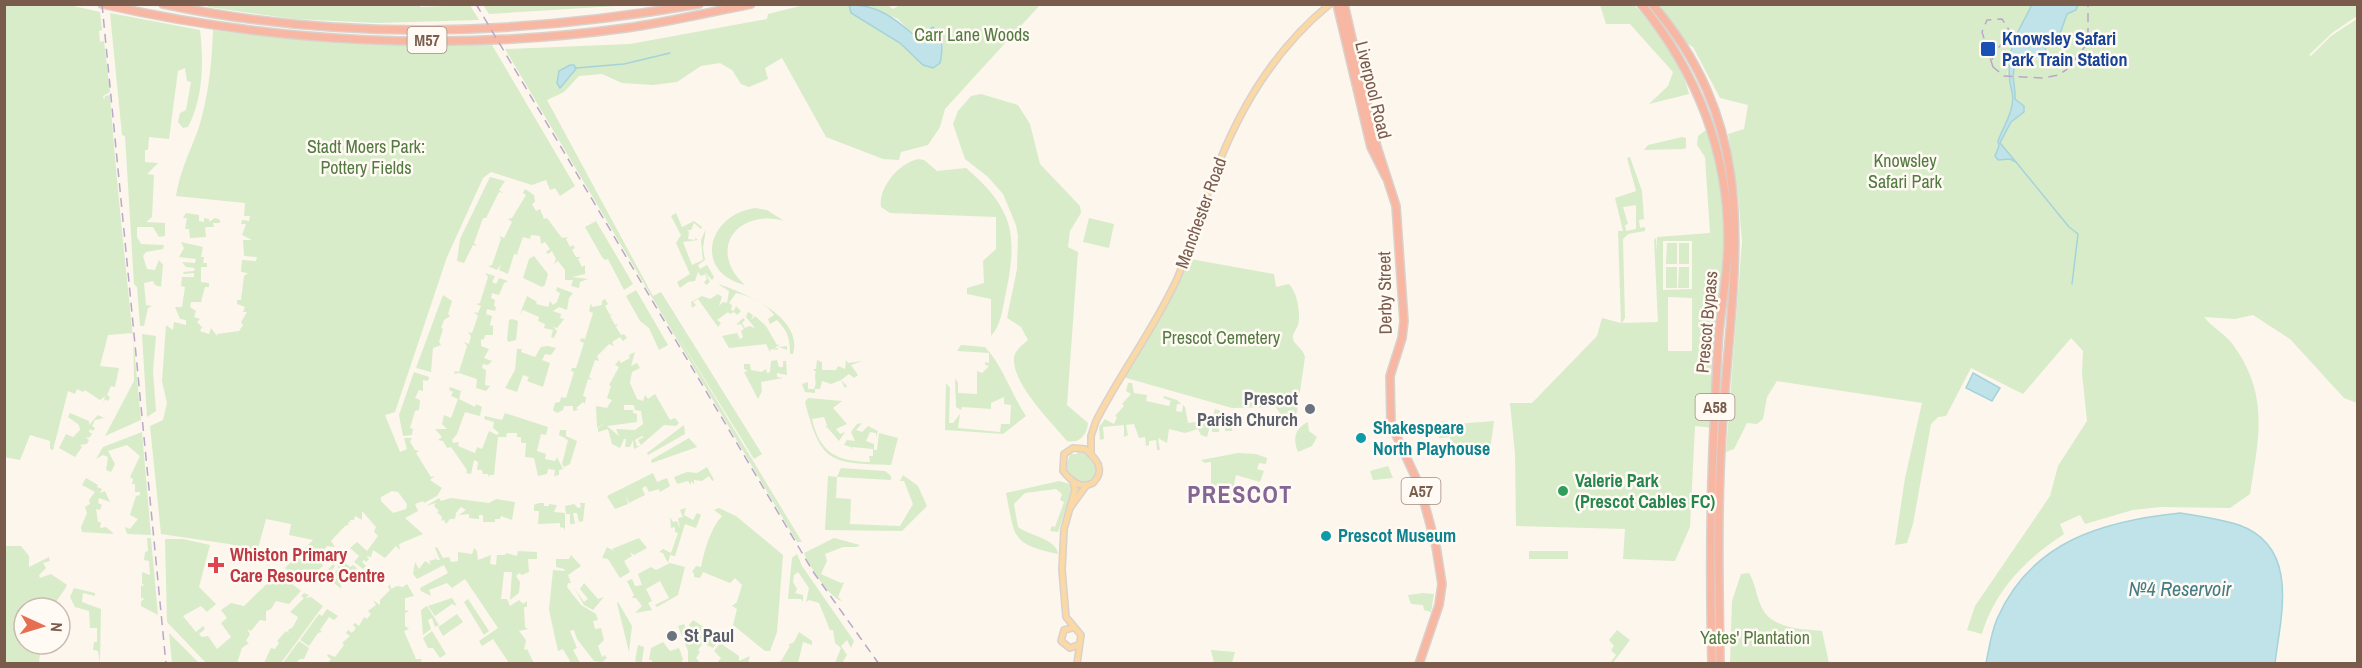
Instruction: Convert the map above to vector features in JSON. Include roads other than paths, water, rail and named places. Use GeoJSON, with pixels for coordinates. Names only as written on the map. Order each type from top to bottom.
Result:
{"type":"FeatureCollection","features":[{"type":"Feature","properties":{"kind":"highway","name":"M57"},"geometry":{"type":"LineString","coordinates":[[102,4],[191,24],[259,33],[362,40],[469,41],[626,28],[751,4]]}},
{"type":"Feature","properties":{"kind":"highway","name":"M57"},"geometry":{"type":"LineString","coordinates":[[163,4],[230,19],[321,27],[397,30],[543,26],[699,4]]}},
{"type":"Feature","properties":{"kind":"highway","name":"Liverpool Road"},"geometry":{"type":"LineString","coordinates":[[1337,4],[1371,147],[1381,170],[1389,180]]}},
{"type":"Feature","properties":{"kind":"highway","name":"Liverpool Road"},"geometry":{"type":"LineString","coordinates":[[1344,4],[1377,147],[1393,191]]}},
{"type":"Feature","properties":{"kind":"highway","name":"Prescot Bypass"},"geometry":{"type":"LineString","coordinates":[[1641,4],[1672,45],[1695,87],[1716,145],[1726,201],[1728,255],[1719,334],[1712,463],[1710,572],[1712,663]]}},
{"type":"Feature","properties":{"kind":"highway","name":"Prescot Bypass"},"geometry":{"type":"LineString","coordinates":[[1652,4],[1680,42],[1712,103],[1725,139],[1733,189],[1736,260],[1724,392],[1719,507],[1720,663]]}},
{"type":"Feature","properties":{"kind":"highway","name":"Derby Street"},"geometry":{"type":"LineString","coordinates":[[1393,191],[1398,214],[1404,321],[1402,338],[1390,376],[1388,394],[1391,424],[1420,487],[1435,540],[1442,593],[1419,663]]}},
{"type":"Feature","properties":{"kind":"main road","name":"Manchester Road"},"geometry":{"type":"LineString","coordinates":[[1091,454],[1091,436],[1099,416],[1143,344],[1177,277],[1218,165],[1241,115],[1279,55],[1330,4]]}},
{"type":"Feature","properties":{"kind":"main road","name":"Manchester Road"},"geometry":{"type":"LineString","coordinates":[[1077,447],[1091,436]]}},
{"type":"Feature","properties":{"kind":"main road"},"geometry":{"type":"LineString","coordinates":[[1070,508],[1086,486],[1096,480],[1100,472],[1099,464],[1091,454],[1077,447],[1066,452],[1061,464],[1063,471],[1073,481],[1086,486]]}},
{"type":"Feature","properties":{"kind":"main road"},"geometry":{"type":"LineString","coordinates":[[1073,481],[1075,490],[1063,544],[1066,617],[1061,640],[1076,660]]}},
{"type":"Feature","properties":{"kind":"main road"},"geometry":{"type":"LineString","coordinates":[[1066,617],[1081,635],[1076,660]]}},
{"type":"Feature","properties":{"kind":"main road"},"geometry":{"type":"LineString","coordinates":[[1062,633],[1072,627]]}},
{"type":"Feature","properties":{"kind":"main road"},"geometry":{"type":"LineString","coordinates":[[1067,647],[1078,645]]}},
{"type":"Feature","properties":{"kind":"water"},"geometry":{"type":"Polygon","coordinates":[[[2032,4],[2078,5],[2076,10],[2067,14],[2061,31],[2046,45],[2045,54],[2024,63],[2016,62],[2013,77],[2015,99],[2024,106],[2024,112],[2011,122],[2000,143],[2016,162],[2010,159],[1998,160],[1995,156],[1999,146],[1998,141],[2013,98],[2009,72],[2012,45],[2032,4]]]}},
{"type":"Feature","properties":{"kind":"water"},"geometry":{"type":"Polygon","coordinates":[[[849,5],[868,7],[884,13],[914,35],[920,35],[933,27],[942,44],[940,63],[933,68],[923,65],[900,43],[851,13],[849,5]]]}},
{"type":"Feature","properties":{"kind":"water"},"geometry":{"type":"Polygon","coordinates":[[[574,65],[576,69],[560,88],[557,83],[559,71],[574,65]]]}},
{"type":"Feature","properties":{"kind":"water"},"geometry":{"type":"Polygon","coordinates":[[[1973,373],[2000,388],[1992,401],[1966,388],[1973,373]]]}},
{"type":"Feature","properties":{"kind":"water","name":"№4 Reservoir"},"geometry":{"type":"Polygon","coordinates":[[[2180,513],[2239,525],[2258,535],[2271,549],[2279,566],[2282,584],[2275,663],[1986,663],[1995,624],[2011,592],[2029,571],[2050,553],[2097,529],[2180,513]]]}},
{"type":"Feature","properties":{"kind":"waterway"},"geometry":{"type":"LineString","coordinates":[[576,68],[624,64],[670,53]]}},
{"type":"Feature","properties":{"kind":"waterway"},"geometry":{"type":"LineString","coordinates":[[2016,162],[2069,227],[2078,234],[2072,284]]}},
{"type":"Feature","properties":{"kind":"railway"},"geometry":{"type":"LineString","coordinates":[[102,4],[166,664]]}},
{"type":"Feature","properties":{"kind":"railway"},"geometry":{"type":"LineString","coordinates":[[476,4],[814,573],[879,664]]}},
{"type":"Feature","properties":{"kind":"railway"},"geometry":{"type":"LineString","coordinates":[[1993,67],[1982,32],[1987,20],[2002,19],[2009,30],[2007,39],[1992,54],[1993,67],[2004,76],[2044,78],[2058,75],[2066,70],[2088,43],[2088,4]]}},
{"type":"Feature","properties":{"kind":"place","name":"Knowsley Safari Park Train Station"},"geometry":{"type":"Point","coordinates":[1988,49]}},
{"type":"Feature","properties":{"kind":"place","name":"Prescot Parish Church"},"geometry":{"type":"Point","coordinates":[1310,409]}},
{"type":"Feature","properties":{"kind":"place","name":"Shakespeare North Playhouse"},"geometry":{"type":"Point","coordinates":[1361,438]}},
{"type":"Feature","properties":{"kind":"place","name":"Valerie Park (Prescot Cables FC)"},"geometry":{"type":"Point","coordinates":[1563,491]}},
{"type":"Feature","properties":{"kind":"place","name":"Prescot Museum"},"geometry":{"type":"Point","coordinates":[1326,536]}},
{"type":"Feature","properties":{"kind":"place","name":"Whiston Primary Care Resource Centre"},"geometry":{"type":"Point","coordinates":[216,565]}},
{"type":"Feature","properties":{"kind":"place","name":"St Paul"},"geometry":{"type":"Point","coordinates":[672,636]}},
{"type":"Feature","properties":{"kind":"district","name":"PRESCOT"},"geometry":{"type":"Point","coordinates":[1240,495]}},
{"type":"Feature","properties":{"kind":"park label","name":"Carr Lane Woods"},"geometry":{"type":"Point","coordinates":[972,35]}},
{"type":"Feature","properties":{"kind":"park label","name":"Stadt Moers Park: Pottery Fields"},"geometry":{"type":"Point","coordinates":[366,157]}},
{"type":"Feature","properties":{"kind":"park label","name":"Knowsley Safari Park"},"geometry":{"type":"Point","coordinates":[1905,171]}},
{"type":"Feature","properties":{"kind":"park label","name":"Prescot Cemetery"},"geometry":{"type":"Point","coordinates":[1221,338]}},
{"type":"Feature","properties":{"kind":"park label","name":"Yates' Plantation"},"geometry":{"type":"Point","coordinates":[1755,638]}}]}
